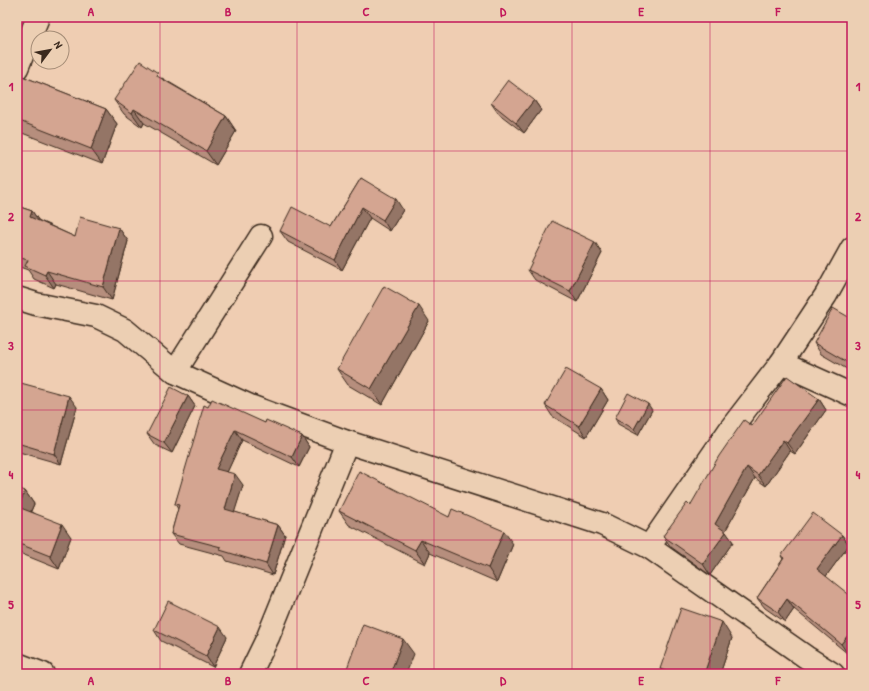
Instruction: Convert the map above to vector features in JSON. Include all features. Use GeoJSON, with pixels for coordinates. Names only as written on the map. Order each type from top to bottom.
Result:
{"type":"FeatureCollection","features":[{"type":"Feature","properties":{"kind":"street"},"geometry":{"type":"LineString","coordinates":[[17,68],[38,17]]}},
{"type":"Feature","properties":{"kind":"street"},"geometry":{"type":"LineString","coordinates":[[175,372],[261,236]]}},
{"type":"Feature","properties":{"kind":"street"},"geometry":{"type":"LineString","coordinates":[[649,547],[731,428],[781,364],[826,294],[852,248]]}},
{"type":"Feature","properties":{"kind":"street"},"geometry":{"type":"LineString","coordinates":[[17,298],[36,304],[96,316],[125,330],[175,372],[250,406],[347,442],[602,524],[649,547],[806,657],[833,674]]}},
{"type":"Feature","properties":{"kind":"street"},"geometry":{"type":"LineString","coordinates":[[781,364],[852,395]]}},
{"type":"Feature","properties":{"kind":"street"},"geometry":{"type":"LineString","coordinates":[[250,674],[268,638],[347,442]]}},
{"type":"Feature","properties":{"kind":"street"},"geometry":{"type":"LineString","coordinates":[[17,664],[43,674]]}},
{"type":"Feature","properties":{"kind":"building"},"geometry":{"type":"Polygon","coordinates":[[[140,61],[158,73],[157,76],[226,116],[206,151],[134,109],[132,113],[114,100],[140,61]]]}},
{"type":"Feature","properties":{"kind":"building"},"geometry":{"type":"Polygon","coordinates":[[[17,74],[106,109],[91,149],[17,120],[17,74]]]}},
{"type":"Feature","properties":{"kind":"building"},"geometry":{"type":"Polygon","coordinates":[[[508,80],[534,100],[516,123],[491,103],[508,80]]]}},
{"type":"Feature","properties":{"kind":"building"},"geometry":{"type":"Polygon","coordinates":[[[361,178],[396,199],[383,220],[362,207],[335,260],[280,231],[292,207],[331,227],[361,178]]]}},
{"type":"Feature","properties":{"kind":"building"},"geometry":{"type":"Polygon","coordinates":[[[17,206],[32,211],[30,217],[75,237],[80,217],[119,228],[103,287],[47,271],[45,275],[25,266],[28,260],[17,257],[17,206]]]}},
{"type":"Feature","properties":{"kind":"building"},"geometry":{"type":"Polygon","coordinates":[[[552,221],[595,242],[570,291],[528,270],[552,221]]]}},
{"type":"Feature","properties":{"kind":"building"},"geometry":{"type":"Polygon","coordinates":[[[384,286],[419,306],[371,389],[337,369],[384,286]]]}},
{"type":"Feature","properties":{"kind":"building"},"geometry":{"type":"Polygon","coordinates":[[[833,308],[852,319],[852,365],[814,343],[833,308]]]}},
{"type":"Feature","properties":{"kind":"building"},"geometry":{"type":"Polygon","coordinates":[[[566,369],[601,389],[579,426],[545,405],[566,369]]]}},
{"type":"Feature","properties":{"kind":"building"},"geometry":{"type":"Polygon","coordinates":[[[787,376],[819,399],[787,443],[783,440],[758,475],[747,467],[715,524],[726,532],[703,564],[663,536],[687,503],[690,506],[719,456],[744,420],[752,426],[787,376]]]}},
{"type":"Feature","properties":{"kind":"building"},"geometry":{"type":"Polygon","coordinates":[[[17,382],[69,396],[54,454],[17,443],[17,382]]]}},
{"type":"Feature","properties":{"kind":"building"},"geometry":{"type":"Polygon","coordinates":[[[171,387],[188,396],[164,443],[147,434],[171,387]]]}},
{"type":"Feature","properties":{"kind":"building"},"geometry":{"type":"Polygon","coordinates":[[[628,393],[648,404],[634,429],[615,418],[628,393]]]}},
{"type":"Feature","properties":{"kind":"building"},"geometry":{"type":"Polygon","coordinates":[[[212,399],[265,423],[266,420],[302,436],[292,457],[235,430],[216,469],[235,474],[225,509],[278,525],[266,564],[220,550],[221,547],[171,534],[179,505],[175,504],[204,405],[208,407],[212,399]]]}},
{"type":"Feature","properties":{"kind":"building"},"geometry":{"type":"Polygon","coordinates":[[[359,471],[449,517],[452,509],[504,531],[488,568],[421,540],[415,550],[339,511],[359,471]]]}},
{"type":"Feature","properties":{"kind":"building"},"geometry":{"type":"Polygon","coordinates":[[[17,488],[25,491],[18,507],[62,524],[50,556],[17,543],[17,488]]]}},
{"type":"Feature","properties":{"kind":"building"},"geometry":{"type":"Polygon","coordinates":[[[813,513],[842,535],[817,569],[852,597],[852,630],[841,644],[787,599],[778,612],[757,598],[784,558],[781,556],[813,513]]]}},
{"type":"Feature","properties":{"kind":"building"},"geometry":{"type":"Polygon","coordinates":[[[168,601],[220,627],[206,656],[154,630],[168,601]]]}},
{"type":"Feature","properties":{"kind":"building"},"geometry":{"type":"Polygon","coordinates":[[[681,608],[722,622],[704,674],[674,674],[660,669],[681,608]]]}},
{"type":"Feature","properties":{"kind":"building"},"geometry":{"type":"Polygon","coordinates":[[[363,624],[403,639],[390,674],[345,674],[363,624]]]}}]}
